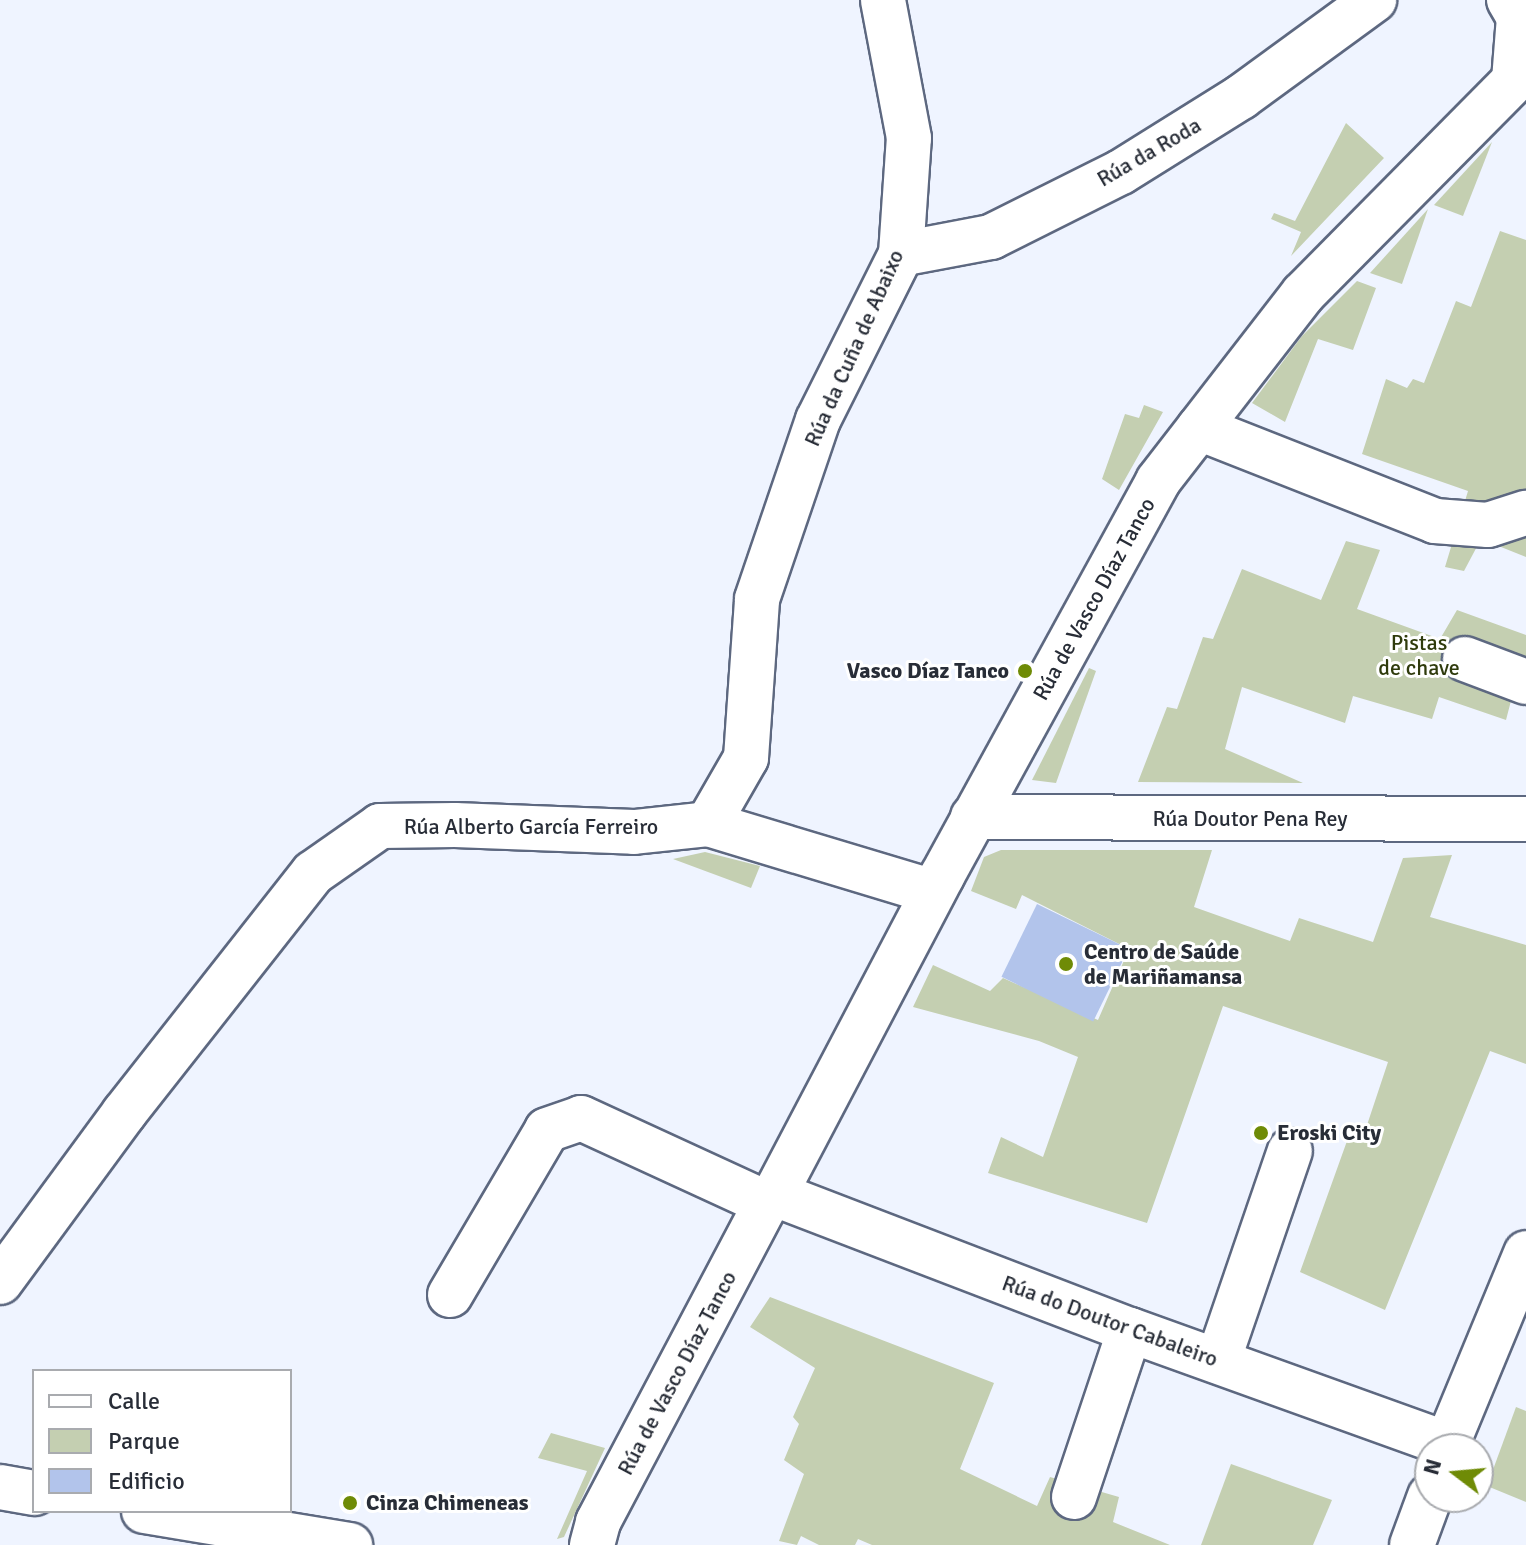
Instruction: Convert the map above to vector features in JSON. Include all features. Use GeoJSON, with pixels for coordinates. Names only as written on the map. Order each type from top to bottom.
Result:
{"type":"FeatureCollection","features":[{"type":"Feature","properties":{"kind":"street","name":"Rúa da Cuña de Abaixo"},"geometry":{"type":"LineString","coordinates":[[708,824],[746,758],[757,599],[762,584],[818,420],[901,254],[909,138],[883,0]]}},
{"type":"Feature","properties":{"kind":"street","name":"Rúa da Roda"},"geometry":{"type":"LineString","coordinates":[[901,254],[991,237],[1121,172],[1241,97],[1374,0]]}},
{"type":"Feature","properties":{"kind":"street"},"geometry":{"type":"LineString","coordinates":[[1509,0],[1519,17],[1520,75]]}},
{"type":"Feature","properties":{"kind":"street","name":"Rúa de Vasco Díaz Tanco"},"geometry":{"type":"LineString","coordinates":[[592,1545],[598,1522],[933,892],[1158,481],[1303,294],[1520,75]]}},
{"type":"Feature","properties":{"kind":"street"},"geometry":{"type":"LineString","coordinates":[[1199,428],[1435,521],[1488,525],[1526,513]]}},
{"type":"Feature","properties":{"kind":"street"},"geometry":{"type":"LineString","coordinates":[[1465,659],[1526,682]]}},
{"type":"Feature","properties":{"kind":"street","name":"Rúa Doutor Pena Rey"},"geometry":{"type":"LineString","coordinates":[[973,817],[1526,819]]}},
{"type":"Feature","properties":{"kind":"street","name":"Rúa Alberto García Ferreiro"},"geometry":{"type":"LineString","coordinates":[[0,1282],[124,1113],[313,873],[380,826],[455,825],[634,832],[708,824],[933,892]]}},
{"type":"Feature","properties":{"kind":"street"},"geometry":{"type":"LineString","coordinates":[[450,1295],[547,1130],[581,1118],[771,1198]]}},
{"type":"Feature","properties":{"kind":"street"},"geometry":{"type":"LineString","coordinates":[[1218,1361],[1290,1151]]}},
{"type":"Feature","properties":{"kind":"street","name":"Rúa do Doutor Cabaleiro"},"geometry":{"type":"LineString","coordinates":[[771,1198],[1414,1434]]}},
{"type":"Feature","properties":{"kind":"street"},"geometry":{"type":"LineString","coordinates":[[1451,1433],[1526,1253]]}},
{"type":"Feature","properties":{"kind":"street"},"geometry":{"type":"LineString","coordinates":[[1074,1497],[1130,1330]]}},
{"type":"Feature","properties":{"kind":"street"},"geometry":{"type":"LineString","coordinates":[[0,1487],[32,1493]]}},
{"type":"Feature","properties":{"kind":"street"},"geometry":{"type":"LineString","coordinates":[[156,1513],[350,1545]]}},
{"type":"Feature","properties":{"kind":"street"},"geometry":{"type":"LineString","coordinates":[[1412,1545],[1424,1513]]}},
{"type":"Feature","properties":{"kind":"green space"},"geometry":{"type":"Polygon","coordinates":[[[1346,123],[1384,158],[1291,256],[1301,232],[1271,219],[1274,213],[1295,221],[1346,123]]]}},
{"type":"Feature","properties":{"kind":"green space"},"geometry":{"type":"Polygon","coordinates":[[[1492,142],[1463,216],[1434,205],[1492,142]]]}},
{"type":"Feature","properties":{"kind":"green space"},"geometry":{"type":"Polygon","coordinates":[[[1428,209],[1402,284],[1370,273],[1428,209]]]}},
{"type":"Feature","properties":{"kind":"green space"},"geometry":{"type":"Polygon","coordinates":[[[1500,231],[1526,240],[1526,557],[1481,539],[1464,571],[1445,567],[1468,491],[1362,454],[1386,379],[1407,388],[1413,379],[1424,383],[1456,301],[1471,307],[1500,231]]]}},
{"type":"Feature","properties":{"kind":"green space"},"geometry":{"type":"Polygon","coordinates":[[[1357,281],[1376,288],[1353,350],[1318,339],[1285,422],[1252,403],[1302,336],[1357,281]]]}},
{"type":"Feature","properties":{"kind":"green space"},"geometry":{"type":"Polygon","coordinates":[[[1144,405],[1163,412],[1119,490],[1102,479],[1125,414],[1139,418],[1144,405]]]}},
{"type":"Feature","properties":{"kind":"green space","name":"Pistas de chave"},"geometry":{"type":"Polygon","coordinates":[[[1346,541],[1380,550],[1357,609],[1440,639],[1457,610],[1526,635],[1526,698],[1513,693],[1506,720],[1439,697],[1432,719],[1353,696],[1345,723],[1242,687],[1225,749],[1303,783],[1138,782],[1167,707],[1177,709],[1203,637],[1213,639],[1242,569],[1321,600],[1346,541]]]}},
{"type":"Feature","properties":{"kind":"green space"},"geometry":{"type":"Polygon","coordinates":[[[1089,668],[1096,671],[1056,783],[1032,780],[1089,668]]]}},
{"type":"Feature","properties":{"kind":"green space"},"geometry":{"type":"Polygon","coordinates":[[[1001,850],[1212,850],[1194,907],[1290,941],[1299,918],[1373,942],[1403,858],[1452,855],[1430,917],[1526,945],[1526,1064],[1490,1051],[1385,1310],[1300,1272],[1347,1141],[1361,1143],[1388,1062],[1223,1006],[1147,1223],[988,1173],[1001,1137],[1043,1157],[1078,1057],[1039,1041],[913,1007],[933,965],[990,991],[1003,978],[1098,1020],[1129,949],[1022,895],[1016,909],[971,891],[984,857],[1001,850]]]}},
{"type":"Feature","properties":{"kind":"green space"},"geometry":{"type":"Polygon","coordinates":[[[705,852],[760,866],[751,888],[673,859],[705,852]]]}},
{"type":"Feature","properties":{"kind":"green space"},"geometry":{"type":"Polygon","coordinates":[[[770,1297],[994,1383],[960,1469],[1037,1506],[1050,1477],[1119,1497],[1113,1522],[1170,1545],[872,1545],[858,1539],[855,1545],[819,1545],[801,1536],[797,1545],[779,1541],[804,1474],[784,1460],[799,1424],[793,1417],[815,1368],[750,1327],[770,1297]]]}},
{"type":"Feature","properties":{"kind":"green space"},"geometry":{"type":"Polygon","coordinates":[[[1516,1407],[1526,1411],[1526,1502],[1494,1489],[1494,1467],[1516,1407]]]}},
{"type":"Feature","properties":{"kind":"green space"},"geometry":{"type":"Polygon","coordinates":[[[551,1433],[605,1448],[564,1537],[557,1539],[587,1471],[538,1458],[551,1433]]]}},
{"type":"Feature","properties":{"kind":"green space"},"geometry":{"type":"Polygon","coordinates":[[[1231,1464],[1332,1500],[1313,1545],[1201,1545],[1231,1464]]]}},
{"type":"Feature","properties":{"kind":"building","name":"Centro de Saúde de Mariñamansa"},"geometry":{"type":"Polygon","coordinates":[[[1037,904],[1129,949],[1093,1022],[1001,977],[1037,904]]]}},
{"type":"Feature","properties":{"kind":"place","name":"Vasco Díaz Tanco"},"geometry":{"type":"Point","coordinates":[1025,671]}},
{"type":"Feature","properties":{"kind":"place","name":"Centro de Saúde de Mariñamansa"},"geometry":{"type":"Point","coordinates":[1066,964]}},
{"type":"Feature","properties":{"kind":"place","name":"Eroski City"},"geometry":{"type":"Point","coordinates":[1261,1133]}},
{"type":"Feature","properties":{"kind":"place","name":"Cinza Chimeneas"},"geometry":{"type":"Point","coordinates":[350,1503]}}]}
